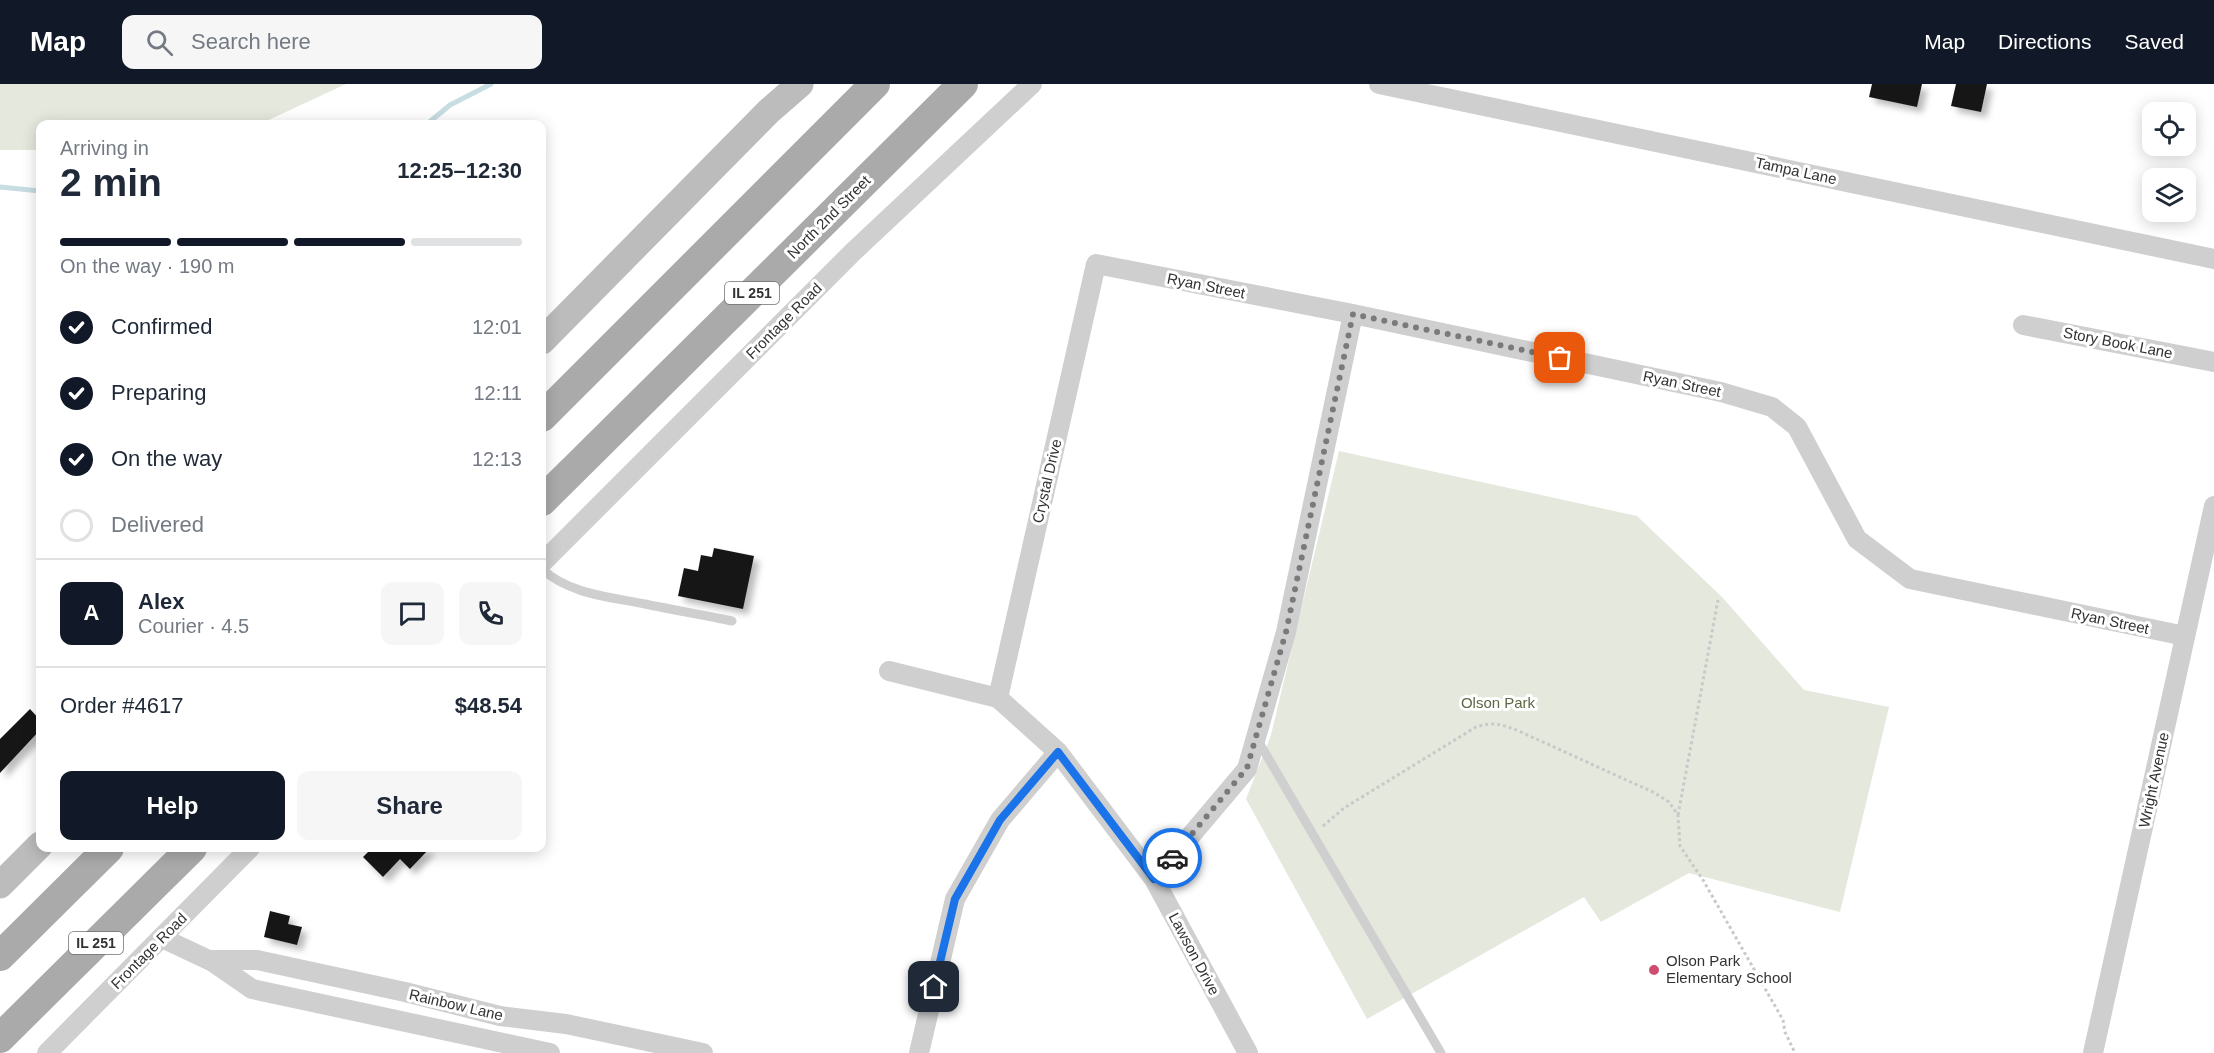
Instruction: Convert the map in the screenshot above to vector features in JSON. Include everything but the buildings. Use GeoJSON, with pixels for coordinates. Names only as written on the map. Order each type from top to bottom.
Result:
{"type":"FeatureCollection","features":[{"type":"Feature","properties":{"kind":"main road"},"geometry":{"type":"LineString","coordinates":[[546,413],[875,84]]}},
{"type":"Feature","properties":{"kind":"main road","name":"North 2nd Street"},"geometry":{"type":"LineString","coordinates":[[546,497],[963,84]]}},
{"type":"Feature","properties":{"kind":"main road"},"geometry":{"type":"LineString","coordinates":[[0,956],[105,852]]}},
{"type":"Feature","properties":{"kind":"main road","name":"IL 251"},"geometry":{"type":"LineString","coordinates":[[0,1038],[188,852]]}},
{"type":"Feature","properties":{"kind":"street"},"geometry":{"type":"LineString","coordinates":[[546,337],[769,111],[800,84]]}},
{"type":"Feature","properties":{"kind":"street","name":"Frontage Road"},"geometry":{"type":"LineString","coordinates":[[546,559],[854,251],[1032,84]]}},
{"type":"Feature","properties":{"kind":"street","name":"Tampa Lane"},"geometry":{"type":"LineString","coordinates":[[1379,84],[2214,258]]}},
{"type":"Feature","properties":{"kind":"street","name":"Ryan Street"},"geometry":{"type":"LineString","coordinates":[[1095,264],[1353,314],[1709,390],[1772,407],[1797,428],[1857,539],[1910,579],[2185,636]]}},
{"type":"Feature","properties":{"kind":"street","name":"Crystal Drive"},"geometry":{"type":"LineString","coordinates":[[998,698],[1095,264]]}},
{"type":"Feature","properties":{"kind":"street"},"geometry":{"type":"LineString","coordinates":[[1154,879],[1247,768],[1286,632],[1353,314]]}},
{"type":"Feature","properties":{"kind":"street","name":"Story Book Lane"},"geometry":{"type":"LineString","coordinates":[[2023,325],[2214,362]]}},
{"type":"Feature","properties":{"kind":"street","name":"Wright Avenue"},"geometry":{"type":"LineString","coordinates":[[2093,1053],[2214,506]]}},
{"type":"Feature","properties":{"kind":"street","name":"Lawson Drive"},"geometry":{"type":"LineString","coordinates":[[889,671],[998,698],[1058,752],[1154,879],[1248,1053]]}},
{"type":"Feature","properties":{"kind":"street"},"geometry":{"type":"LineString","coordinates":[[919,1053],[955,899],[1000,820],[1058,752]]}},
{"type":"Feature","properties":{"kind":"street"},"geometry":{"type":"LineString","coordinates":[[0,885],[36,849]]}},
{"type":"Feature","properties":{"kind":"street","name":"Frontage Road"},"geometry":{"type":"LineString","coordinates":[[47,1053],[246,852]]}},
{"type":"Feature","properties":{"kind":"street","name":"Rainbow Lane"},"geometry":{"type":"LineString","coordinates":[[162,938],[210,960],[252,990],[550,1053]]}},
{"type":"Feature","properties":{"kind":"street","name":"Rainbow Lane"},"geometry":{"type":"LineString","coordinates":[[210,960],[257,960],[405,992],[500,1016],[566,1024],[703,1053]]}},
{"type":"Feature","properties":{"kind":"lane"},"geometry":{"type":"LineString","coordinates":[[546,573],[553,579],[568,586],[595,594],[732,621]]}},
{"type":"Feature","properties":{"kind":"lane"},"geometry":{"type":"LineString","coordinates":[[1256,737],[1441,1053]]}},
{"type":"Feature","properties":{"kind":"path"},"geometry":{"type":"LineString","coordinates":[[1718,600],[1678,815],[1680,846],[1703,880],[1783,1020],[1785,1032],[1795,1053]]}},
{"type":"Feature","properties":{"kind":"path"},"geometry":{"type":"LineString","coordinates":[[1314,837],[1326,822],[1344,808],[1476,727],[1488,723],[1500,723],[1655,793],[1669,802],[1678,815]]}},
{"type":"Feature","properties":{"kind":"green space"},"geometry":{"type":"Polygon","coordinates":[[[0,84],[346,84],[269,120],[36,120],[36,150],[0,150],[0,84]]]}},
{"type":"Feature","properties":{"kind":"green space","name":"Olson Park"},"geometry":{"type":"Polygon","coordinates":[[[1339,451],[1637,516],[1722,597],[1804,690],[1889,707],[1840,912],[1689,873],[1601,922],[1584,897],[1367,1019],[1246,799],[1271,735],[1339,451]]]}},
{"type":"Feature","properties":{"kind":"waterway"},"geometry":{"type":"LineString","coordinates":[[432,120],[450,105],[491,84]]}},
{"type":"Feature","properties":{"kind":"waterway"},"geometry":{"type":"LineString","coordinates":[[0,187],[36,191]]}},
{"type":"Feature","properties":{"kind":"way so far"},"geometry":{"type":"LineString","coordinates":[[1172,858],[1247,768],[1286,632],[1353,314],[1560,358]]}},
{"type":"Feature","properties":{"kind":"place","name":"Olson Park Elementary School"},"geometry":{"type":"Point","coordinates":[1654,970]}},
{"type":"Feature","properties":{"kind":"route"},"geometry":{"type":"LineString","coordinates":[[934,987],[955,899],[1000,820],[1058,752],[1154,879],[1172,858]]}}]}
